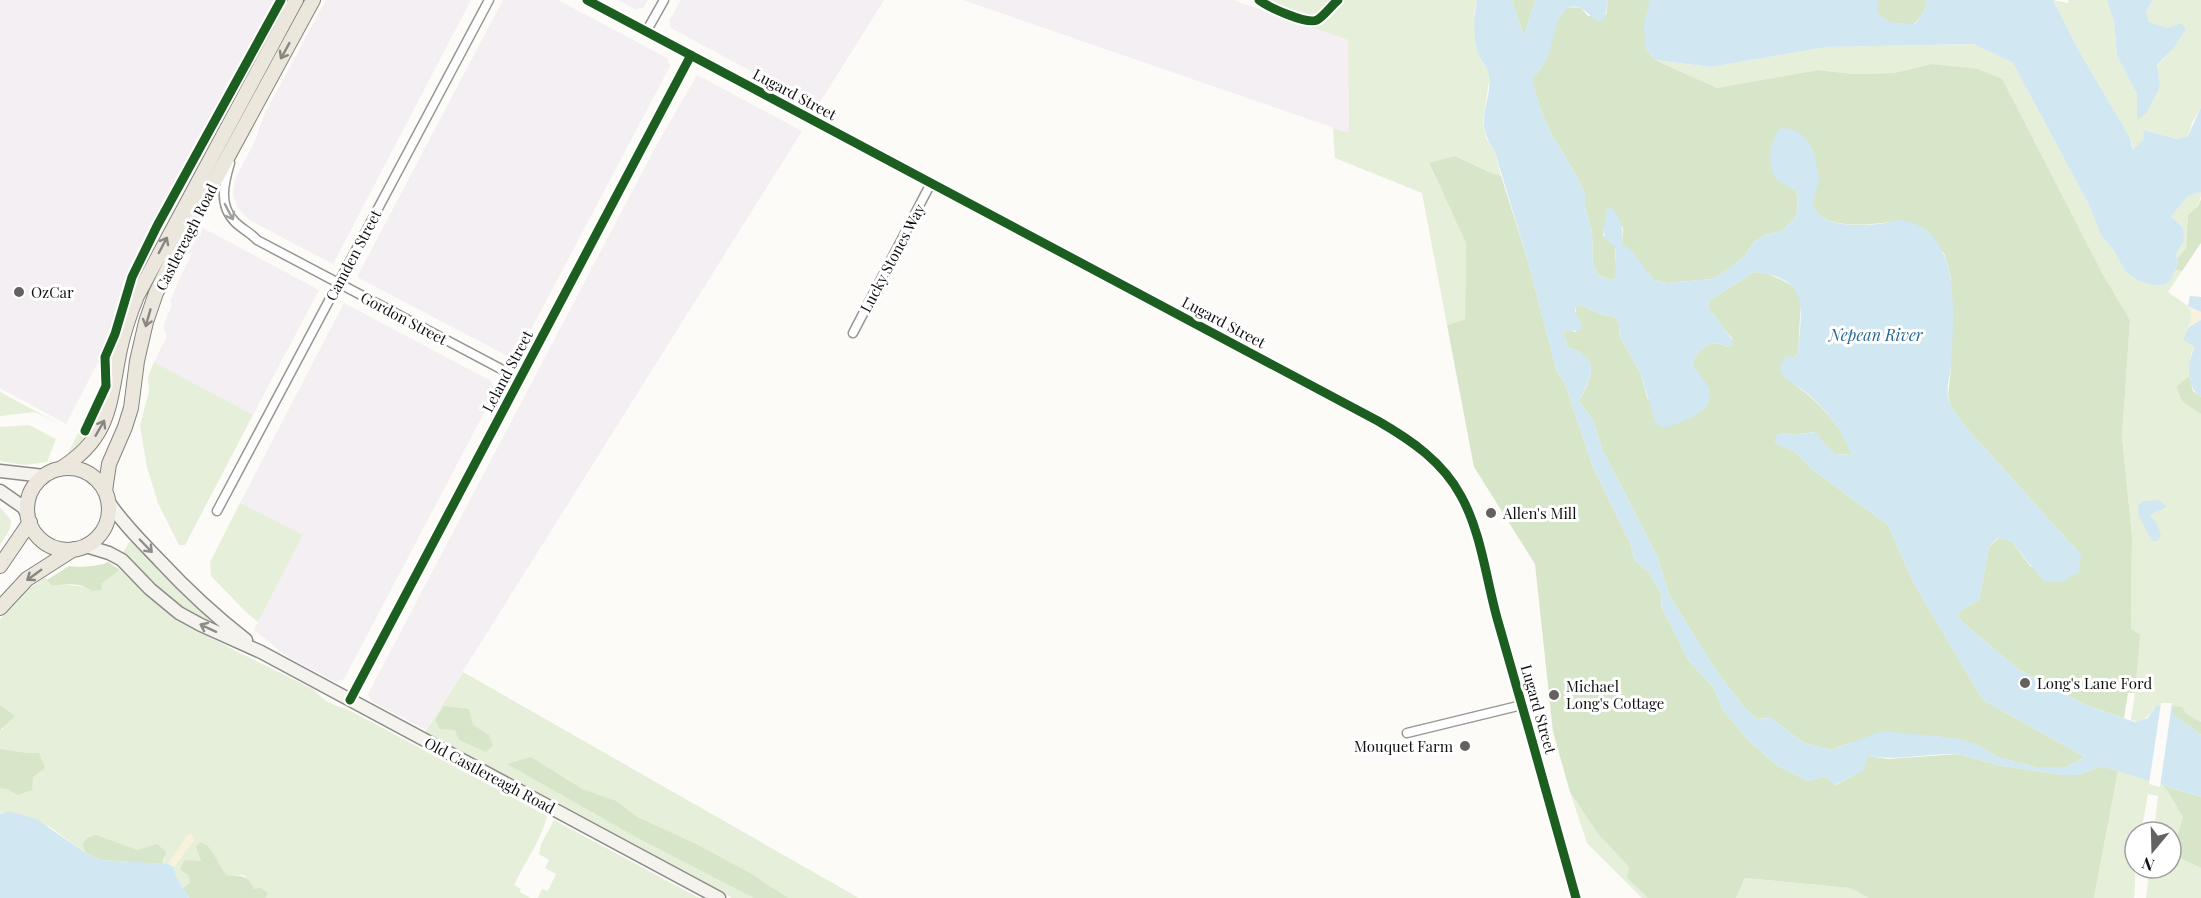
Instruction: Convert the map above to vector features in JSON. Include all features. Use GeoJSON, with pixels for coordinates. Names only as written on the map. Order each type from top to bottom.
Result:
{"type":"FeatureCollection","features":[{"type":"Feature","properties":{"kind":"main road","name":"Castlereagh Road"},"geometry":{"type":"LineString","coordinates":[[60,469],[73,461],[90,444],[103,425],[110,406],[124,332],[137,296],[296,0]]}},
{"type":"Feature","properties":{"kind":"main road","name":"Castlereagh Road"},"geometry":{"type":"LineString","coordinates":[[106,496],[109,464],[131,408],[137,361],[151,308],[171,261],[313,0]]}},
{"type":"Feature","properties":{"kind":"main road"},"geometry":{"type":"LineString","coordinates":[[0,608],[27,579],[93,541],[105,527],[108,519],[106,496],[97,480],[73,469],[60,469],[44,476],[32,490],[27,506],[29,519],[34,532],[52,546],[80,548]]}},
{"type":"Feature","properties":{"kind":"main road"},"geometry":{"type":"LineString","coordinates":[[0,566],[13,550],[29,519]]}},
{"type":"Feature","properties":{"kind":"street","name":"Camden Street"},"geometry":{"type":"LineString","coordinates":[[217,511],[489,0]]}},
{"type":"Feature","properties":{"kind":"street","name":"Lugard Street"},"geometry":{"type":"LineString","coordinates":[[587,0],[1378,421],[1405,436],[1427,454],[1447,475],[1461,495],[1472,519],[1576,898]]}},
{"type":"Feature","properties":{"kind":"street"},"geometry":{"type":"LineString","coordinates":[[646,32],[664,0]]}},
{"type":"Feature","properties":{"kind":"street","name":"Leland Street"},"geometry":{"type":"LineString","coordinates":[[350,700],[691,55]]}},
{"type":"Feature","properties":{"kind":"street","name":"Gordon Street"},"geometry":{"type":"LineString","coordinates":[[238,136],[226,176],[224,200],[228,215],[257,240],[520,379]]}},
{"type":"Feature","properties":{"kind":"street","name":"Lucky Stones Way"},"geometry":{"type":"LineString","coordinates":[[853,333],[931,183]]}},
{"type":"Feature","properties":{"kind":"street"},"geometry":{"type":"LineString","coordinates":[[0,471],[44,476]]}},
{"type":"Feature","properties":{"kind":"street"},"geometry":{"type":"LineString","coordinates":[[0,491],[23,507],[29,519]]}},
{"type":"Feature","properties":{"kind":"street","name":"Old Castlereagh Road"},"geometry":{"type":"LineString","coordinates":[[106,496],[128,527],[178,580],[215,617],[261,652]]}},
{"type":"Feature","properties":{"kind":"street","name":"Old Castlereagh Road"},"geometry":{"type":"LineString","coordinates":[[80,548],[110,553],[122,560],[150,589],[179,613],[261,652],[719,898]]}},
{"type":"Feature","properties":{"kind":"street"},"geometry":{"type":"LineString","coordinates":[[1407,733],[1522,705]]}},
{"type":"Feature","properties":{"kind":"shaded area"},"geometry":{"type":"Polygon","coordinates":[[[0,0],[278,0],[138,257],[117,312],[113,333],[66,424],[0,388],[0,0]]]}},
{"type":"Feature","properties":{"kind":"shaded area"},"geometry":{"type":"Polygon","coordinates":[[[326,0],[471,0],[333,264],[249,220],[238,208],[233,195],[235,179],[255,141],[265,113],[326,0]]]}},
{"type":"Feature","properties":{"kind":"shaded area"},"geometry":{"type":"Polygon","coordinates":[[[503,0],[558,0],[667,58],[670,66],[515,360],[357,277],[503,0]]]}},
{"type":"Feature","properties":{"kind":"shaded area"},"geometry":{"type":"Polygon","coordinates":[[[618,0],[648,0],[644,7],[636,10],[618,0]]]}},
{"type":"Feature","properties":{"kind":"shaded area"},"geometry":{"type":"Polygon","coordinates":[[[681,0],[884,0],[817,107],[671,28],[669,21],[681,0]]]}},
{"type":"Feature","properties":{"kind":"shaded area"},"geometry":{"type":"Polygon","coordinates":[[[963,0],[1233,0],[1348,40],[1349,133],[963,0]]]}},
{"type":"Feature","properties":{"kind":"shaded area"},"geometry":{"type":"Polygon","coordinates":[[[697,75],[802,131],[426,730],[371,701],[368,694],[655,148],[697,75]]]}},
{"type":"Feature","properties":{"kind":"shaded area"},"geometry":{"type":"Polygon","coordinates":[[[203,228],[319,290],[253,415],[154,362],[167,336],[163,328],[172,304],[170,302],[191,256],[188,253],[203,228]]]}},
{"type":"Feature","properties":{"kind":"shaded area"},"geometry":{"type":"Polygon","coordinates":[[[344,303],[491,381],[495,392],[344,679],[335,682],[288,657],[254,630],[303,535],[240,503],[344,303]]]}},
{"type":"Feature","properties":{"kind":"green space"},"geometry":{"type":"Polygon","coordinates":[[[1262,0],[1477,0],[1474,13],[1480,59],[1488,70],[1489,81],[1483,121],[1486,138],[1494,149],[1501,176],[1455,156],[1429,164],[1466,242],[1465,319],[1447,325],[1422,193],[1335,158],[1333,128],[1349,133],[1348,40],[1311,27],[1313,20],[1277,8],[1262,0]]]}},
{"type":"Feature","properties":{"kind":"green space"},"geometry":{"type":"Polygon","coordinates":[[[1512,0],[1535,0],[1524,37],[1512,0]]]}},
{"type":"Feature","properties":{"kind":"green space"},"geometry":{"type":"Polygon","coordinates":[[[1608,0],[1650,0],[1645,48],[1655,60],[1717,88],[1818,70],[1853,74],[1894,73],[1931,64],[1978,69],[2002,79],[2101,271],[2130,320],[2122,436],[2132,536],[2131,629],[2140,635],[2135,693],[2128,693],[2124,718],[2088,706],[2018,669],[1961,621],[1958,615],[1961,610],[1979,600],[1989,547],[1999,538],[2011,541],[2031,567],[2081,555],[1964,425],[1951,407],[1948,395],[1951,368],[1951,280],[1944,253],[1902,220],[1850,224],[1836,223],[1824,218],[1816,211],[1813,201],[1819,178],[1776,178],[1796,191],[1798,201],[1796,216],[1782,231],[1765,235],[1754,242],[1744,257],[1712,279],[1667,283],[1654,280],[1622,244],[1623,228],[1607,209],[1603,235],[1616,247],[1616,274],[1611,280],[1598,275],[1593,264],[1592,233],[1585,207],[1585,194],[1541,111],[1533,85],[1533,77],[1545,61],[1555,25],[1563,11],[1576,7],[1581,8],[1588,16],[1606,15],[1608,0]]]}},
{"type":"Feature","properties":{"kind":"green space"},"geometry":{"type":"Polygon","coordinates":[[[1877,0],[1925,0],[1927,4],[1922,15],[1914,24],[1903,24],[1894,23],[1877,13],[1877,0]]]}},
{"type":"Feature","properties":{"kind":"green space"},"geometry":{"type":"Polygon","coordinates":[[[2053,0],[2068,3],[2069,0],[2107,0],[2114,22],[2117,56],[2137,94],[2138,120],[2160,87],[2157,66],[2173,49],[2168,28],[2149,22],[2146,12],[2153,0],[2201,0],[2201,107],[2188,136],[2177,139],[2145,130],[2143,140],[2134,151],[2129,136],[2079,51],[2053,0]]]}},
{"type":"Feature","properties":{"kind":"green space"},"geometry":{"type":"Polygon","coordinates":[[[1974,44],[2013,63],[2089,205],[2101,235],[2114,251],[2125,271],[2171,280],[2175,270],[2182,271],[2168,292],[2188,306],[2192,314],[2186,337],[2183,340],[2195,347],[2191,354],[2189,376],[2176,388],[2201,414],[2201,722],[2187,714],[2182,707],[2156,706],[2143,720],[2131,720],[2135,693],[2131,629],[2132,536],[2122,436],[2130,320],[2101,271],[1931,64],[1894,73],[1853,74],[1818,70],[1717,88],[1655,60],[1711,67],[1827,47],[1974,44]]]}},
{"type":"Feature","properties":{"kind":"green space"},"geometry":{"type":"Polygon","coordinates":[[[1455,156],[1501,176],[1527,258],[1557,372],[1564,381],[1593,467],[1630,543],[1635,561],[1649,572],[1662,596],[1661,606],[1689,661],[1713,687],[1723,710],[1747,739],[1776,765],[1808,781],[1825,776],[1835,785],[1853,776],[1868,756],[1888,759],[1958,754],[2002,766],[2064,775],[2079,775],[2101,766],[2118,771],[2094,898],[1869,898],[1850,888],[1745,878],[1736,898],[1648,898],[1627,878],[1629,867],[1598,834],[1570,792],[1553,732],[1535,564],[1474,467],[1447,325],[1465,319],[1466,243],[1429,163],[1455,156]]]}},
{"type":"Feature","properties":{"kind":"green space"},"geometry":{"type":"Polygon","coordinates":[[[2201,192],[2200,200],[2188,215],[2186,250],[2177,258],[2176,254],[2184,241],[2171,217],[2187,197],[2201,192]]]}},
{"type":"Feature","properties":{"kind":"green space"},"geometry":{"type":"Polygon","coordinates":[[[2201,199],[2201,243],[2182,271],[2175,270],[2178,263],[2177,258],[2186,249],[2188,215],[2198,206],[2201,199]]]}},
{"type":"Feature","properties":{"kind":"green space"},"geometry":{"type":"Polygon","coordinates":[[[1754,272],[1768,274],[1794,287],[1801,300],[1798,353],[1784,377],[1815,401],[1833,420],[1847,442],[1852,455],[1834,454],[1814,432],[1794,435],[1783,433],[1777,435],[1775,443],[1795,452],[1813,470],[1888,525],[1913,582],[1983,700],[2085,757],[2066,767],[2035,767],[1997,757],[1976,744],[1935,736],[1849,743],[1831,750],[1804,743],[1771,718],[1757,719],[1743,706],[1717,672],[1670,597],[1657,556],[1602,449],[1594,422],[1579,401],[1588,384],[1590,363],[1586,357],[1568,347],[1563,332],[1568,330],[1576,332],[1576,307],[1581,305],[1601,314],[1615,317],[1620,325],[1619,335],[1640,372],[1648,400],[1709,389],[1692,363],[1706,346],[1716,343],[1727,347],[1733,339],[1708,308],[1710,300],[1754,272]]]}},
{"type":"Feature","properties":{"kind":"green space"},"geometry":{"type":"Polygon","coordinates":[[[154,362],[253,415],[185,545],[179,545],[158,503],[147,467],[140,426],[149,391],[148,377],[154,362]]]}},
{"type":"Feature","properties":{"kind":"green space"},"geometry":{"type":"Polygon","coordinates":[[[108,375],[107,388],[97,421],[91,431],[66,457],[108,375]]]}},
{"type":"Feature","properties":{"kind":"green space"},"geometry":{"type":"Polygon","coordinates":[[[2189,376],[2193,391],[2201,397],[2201,414],[2183,402],[2176,387],[2189,376]]]}},
{"type":"Feature","properties":{"kind":"green space"},"geometry":{"type":"Polygon","coordinates":[[[0,392],[63,426],[35,412],[0,416],[0,392]]]}},
{"type":"Feature","properties":{"kind":"green space"},"geometry":{"type":"Polygon","coordinates":[[[29,425],[56,439],[47,462],[25,465],[0,461],[0,427],[29,425]]]}},
{"type":"Feature","properties":{"kind":"green space"},"geometry":{"type":"Polygon","coordinates":[[[240,503],[303,535],[258,622],[211,576],[210,562],[240,503]]]}},
{"type":"Feature","properties":{"kind":"green space"},"geometry":{"type":"Polygon","coordinates":[[[0,507],[11,520],[10,529],[0,545],[0,507]]]}},
{"type":"Feature","properties":{"kind":"green space"},"geometry":{"type":"Polygon","coordinates":[[[131,540],[212,618],[207,624],[173,603],[121,555],[131,540]]]}},
{"type":"Feature","properties":{"kind":"green space"},"geometry":{"type":"Polygon","coordinates":[[[108,562],[120,570],[101,584],[102,590],[91,591],[83,586],[72,584],[52,586],[47,580],[69,566],[100,565],[108,562]]]}},
{"type":"Feature","properties":{"kind":"green space"},"geometry":{"type":"Polygon","coordinates":[[[120,570],[161,607],[203,634],[314,690],[329,702],[347,709],[547,816],[537,842],[514,885],[521,889],[520,892],[531,898],[266,898],[268,893],[254,889],[244,875],[226,875],[199,857],[202,862],[184,860],[180,870],[188,875],[190,883],[183,888],[174,867],[194,839],[188,835],[168,864],[162,864],[165,858],[126,847],[82,844],[86,853],[50,827],[2,812],[0,814],[0,730],[3,729],[3,707],[0,705],[0,619],[26,591],[45,577],[52,586],[59,584],[87,587],[91,591],[120,570]]]}},
{"type":"Feature","properties":{"kind":"green space"},"geometry":{"type":"Polygon","coordinates":[[[463,672],[859,898],[732,898],[424,734],[463,672]]]}},
{"type":"Feature","properties":{"kind":"green space"},"geometry":{"type":"Polygon","coordinates":[[[0,705],[15,716],[0,730],[0,705]]]}},
{"type":"Feature","properties":{"kind":"green space"},"geometry":{"type":"Polygon","coordinates":[[[444,706],[469,709],[473,725],[489,735],[493,745],[486,752],[459,740],[455,730],[440,729],[435,720],[444,706]]]}},
{"type":"Feature","properties":{"kind":"green space"},"geometry":{"type":"Polygon","coordinates":[[[2173,706],[2182,707],[2187,714],[2201,722],[2201,735],[2173,715],[2173,706]]]}},
{"type":"Feature","properties":{"kind":"green space"},"geometry":{"type":"Polygon","coordinates":[[[0,749],[39,753],[45,768],[33,777],[32,790],[18,795],[0,788],[0,749]]]}},
{"type":"Feature","properties":{"kind":"green space"},"geometry":{"type":"Polygon","coordinates":[[[531,757],[582,789],[616,801],[637,817],[696,844],[750,873],[788,898],[754,898],[636,837],[507,764],[531,757]]]}},
{"type":"Feature","properties":{"kind":"green space"},"geometry":{"type":"Polygon","coordinates":[[[2118,771],[2162,785],[2183,817],[2182,820],[2155,820],[2158,796],[2148,794],[2143,820],[2123,820],[2123,880],[2135,880],[2134,898],[2094,898],[2118,771]]]}},
{"type":"Feature","properties":{"kind":"green space"},"geometry":{"type":"Polygon","coordinates":[[[2162,785],[2201,797],[2201,868],[2183,860],[2183,817],[2162,785]]]}},
{"type":"Feature","properties":{"kind":"green space"},"geometry":{"type":"Polygon","coordinates":[[[1570,792],[1598,834],[1629,867],[1628,878],[1648,898],[1642,898],[1587,843],[1570,792]]]}},
{"type":"Feature","properties":{"kind":"green space"},"geometry":{"type":"Polygon","coordinates":[[[554,820],[699,898],[538,898],[542,889],[548,891],[556,874],[545,868],[549,860],[539,854],[541,844],[554,820]]]}},
{"type":"Feature","properties":{"kind":"green space"},"geometry":{"type":"Polygon","coordinates":[[[96,835],[137,850],[157,844],[166,852],[162,864],[100,860],[86,853],[82,845],[87,838],[96,835]]]}},
{"type":"Feature","properties":{"kind":"green space"},"geometry":{"type":"Polygon","coordinates":[[[201,842],[208,846],[226,875],[246,878],[254,889],[260,888],[268,893],[266,898],[189,898],[183,888],[190,883],[188,875],[180,870],[184,860],[201,861],[196,847],[201,842]]]}},
{"type":"Feature","properties":{"kind":"green space"},"geometry":{"type":"Polygon","coordinates":[[[2183,860],[2201,868],[2201,898],[2146,898],[2148,880],[2183,880],[2183,860]]]}},
{"type":"Feature","properties":{"kind":"green space"},"geometry":{"type":"Polygon","coordinates":[[[1745,878],[1850,888],[1869,898],[1736,898],[1745,878]]]}},
{"type":"Feature","properties":{"kind":"sand"},"geometry":{"type":"Polygon","coordinates":[[[2188,306],[2201,312],[2201,320],[2189,327],[2192,314],[2188,306]]]}},
{"type":"Feature","properties":{"kind":"sand"},"geometry":{"type":"Polygon","coordinates":[[[191,834],[195,839],[174,867],[168,864],[188,835],[191,834]]]}},
{"type":"Feature","properties":{"kind":"water","name":"Nepean River"},"geometry":{"type":"Polygon","coordinates":[[[1477,0],[1512,0],[1524,36],[1535,0],[1608,0],[1604,21],[1596,20],[1575,7],[1565,10],[1558,21],[1546,60],[1533,77],[1533,85],[1541,111],[1585,194],[1585,207],[1592,233],[1593,264],[1598,275],[1611,280],[1615,278],[1616,247],[1604,236],[1607,209],[1612,208],[1620,221],[1622,244],[1631,250],[1654,280],[1667,283],[1712,279],[1744,257],[1754,242],[1765,235],[1782,231],[1796,216],[1798,201],[1796,191],[1776,178],[1771,166],[1772,144],[1781,128],[1797,131],[1810,145],[1819,178],[1814,196],[1814,207],[1821,217],[1837,223],[1858,225],[1902,220],[1918,225],[1931,234],[1947,262],[1951,279],[1953,333],[1947,390],[1951,405],[1964,425],[2081,555],[2079,572],[2064,581],[2044,582],[2011,541],[1998,538],[1989,547],[1979,600],[1961,610],[1958,615],[1961,621],[2018,669],[2088,706],[2135,722],[2148,718],[2156,706],[2173,706],[2173,715],[2201,735],[2201,797],[2101,766],[2079,775],[2064,775],[2002,766],[1958,754],[1891,758],[1868,756],[1863,771],[1834,785],[1825,776],[1808,781],[1776,765],[1747,739],[1723,710],[1713,687],[1689,661],[1661,606],[1662,596],[1649,572],[1635,561],[1630,543],[1593,467],[1564,381],[1557,372],[1527,258],[1494,149],[1484,128],[1489,82],[1487,70],[1480,58],[1476,42],[1474,28],[1477,0]],[[1754,272],[1710,300],[1708,308],[1733,340],[1732,346],[1711,344],[1698,353],[1692,363],[1708,387],[1710,396],[1708,403],[1696,415],[1665,428],[1656,424],[1640,372],[1619,335],[1620,325],[1615,317],[1601,314],[1581,305],[1576,307],[1575,311],[1582,324],[1582,330],[1563,332],[1568,347],[1586,357],[1590,363],[1588,383],[1579,401],[1594,422],[1602,449],[1657,556],[1670,597],[1717,672],[1743,706],[1757,719],[1771,718],[1804,743],[1831,750],[1882,731],[1955,738],[1976,744],[1997,757],[2035,767],[2066,767],[2085,757],[1983,700],[1913,582],[1888,525],[1813,470],[1795,452],[1775,443],[1776,435],[1783,433],[1794,435],[1815,432],[1834,454],[1852,455],[1838,427],[1826,411],[1782,374],[1780,368],[1783,361],[1787,356],[1796,357],[1798,353],[1801,310],[1799,298],[1794,289],[1786,281],[1773,275],[1754,272]]]}},
{"type":"Feature","properties":{"kind":"water"},"geometry":{"type":"Polygon","coordinates":[[[1650,0],[1877,0],[1877,13],[1881,16],[1894,22],[1915,24],[1927,4],[1925,0],[2053,0],[2079,51],[2129,136],[2133,150],[2143,140],[2144,130],[2177,139],[2188,136],[2201,107],[2201,192],[2187,197],[2171,217],[2183,228],[2184,241],[2176,254],[2178,263],[2171,280],[2163,285],[2153,285],[2139,281],[2125,271],[2114,251],[2101,235],[2089,205],[2013,63],[1974,44],[1827,47],[1711,67],[1655,60],[1645,48],[1644,23],[1650,0]]]}},
{"type":"Feature","properties":{"kind":"water"},"geometry":{"type":"Polygon","coordinates":[[[2107,0],[2153,0],[2146,12],[2149,22],[2168,28],[2181,23],[2186,29],[2173,49],[2157,65],[2160,87],[2147,112],[2137,121],[2137,94],[2117,56],[2114,22],[2107,0]]]}},
{"type":"Feature","properties":{"kind":"water"},"geometry":{"type":"Polygon","coordinates":[[[2190,296],[2201,297],[2201,312],[2188,306],[2190,296]]]}},
{"type":"Feature","properties":{"kind":"water"},"geometry":{"type":"Polygon","coordinates":[[[2201,320],[2201,397],[2192,387],[2189,374],[2190,360],[2195,347],[2183,340],[2189,327],[2201,320]]]}},
{"type":"Feature","properties":{"kind":"water"},"geometry":{"type":"Polygon","coordinates":[[[2159,500],[2167,507],[2150,515],[2161,534],[2158,541],[2152,541],[2139,517],[2138,506],[2143,501],[2159,500]]]}},
{"type":"Feature","properties":{"kind":"water"},"geometry":{"type":"Polygon","coordinates":[[[9,811],[36,819],[100,860],[168,864],[174,867],[176,876],[189,898],[0,898],[0,814],[9,811]]]}},
{"type":"Feature","properties":{"kind":"pier"},"geometry":{"type":"Polygon","coordinates":[[[2161,703],[2172,703],[2160,787],[2149,784],[2161,703]]]}},
{"type":"Feature","properties":{"kind":"cycle path"},"geometry":{"type":"LineString","coordinates":[[85,431],[106,386],[105,357],[115,334],[132,277],[157,226],[281,0]]}},
{"type":"Feature","properties":{"kind":"cycle path"},"geometry":{"type":"LineString","coordinates":[[587,0],[1378,421],[1436,462],[1454,484],[1474,525],[1497,618],[1576,898]]}},
{"type":"Feature","properties":{"kind":"cycle path"},"geometry":{"type":"LineString","coordinates":[[1259,0],[1270,7],[1312,21],[1317,20],[1338,0]]}},
{"type":"Feature","properties":{"kind":"cycle path"},"geometry":{"type":"LineString","coordinates":[[350,700],[691,55]]}},
{"type":"Feature","properties":{"kind":"place","name":"OzCar"},"geometry":{"type":"Point","coordinates":[19,292]}},
{"type":"Feature","properties":{"kind":"place","name":"Allen's Mill"},"geometry":{"type":"Point","coordinates":[1491,513]}},
{"type":"Feature","properties":{"kind":"place","name":"Long's Lane Ford"},"geometry":{"type":"Point","coordinates":[2025,683]}},
{"type":"Feature","properties":{"kind":"place","name":"Michael Long's Cottage"},"geometry":{"type":"Point","coordinates":[1554,695]}},
{"type":"Feature","properties":{"kind":"place","name":"Mouquet Farm"},"geometry":{"type":"Point","coordinates":[1465,746]}}]}
